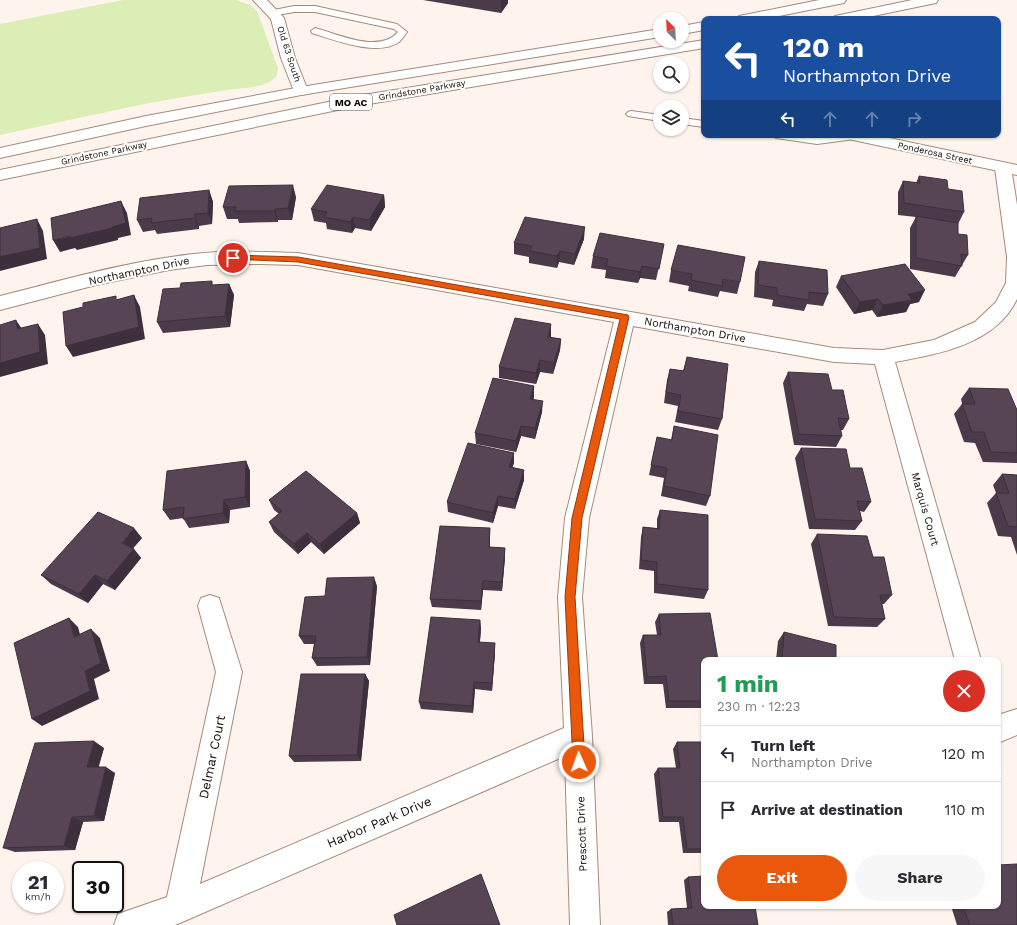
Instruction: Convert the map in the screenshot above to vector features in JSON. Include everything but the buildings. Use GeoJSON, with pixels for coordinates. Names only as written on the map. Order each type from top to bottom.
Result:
{"type":"FeatureCollection","features":[{"type":"Feature","properties":{"kind":"street","name":"Old 63 South"},"geometry":{"type":"LineString","coordinates":[[260,0],[277,18],[288,58],[302,91]]}},
{"type":"Feature","properties":{"kind":"street"},"geometry":{"type":"LineString","coordinates":[[759,16],[839,0]]}},
{"type":"Feature","properties":{"kind":"street"},"geometry":{"type":"LineString","coordinates":[[854,16],[930,0]]}},
{"type":"Feature","properties":{"kind":"street"},"geometry":{"type":"LineString","coordinates":[[689,29],[701,27]]}},
{"type":"Feature","properties":{"kind":"street","name":"Grindstone Parkway"},"geometry":{"type":"LineString","coordinates":[[0,153],[146,121],[302,91],[653,34]]}},
{"type":"Feature","properties":{"kind":"street","name":"Grindstone Parkway"},"geometry":{"type":"LineString","coordinates":[[0,175],[357,101],[701,44]]}},
{"type":"Feature","properties":{"kind":"street","name":"Ponderosa Street"},"geometry":{"type":"LineString","coordinates":[[863,138],[1010,169]]}},
{"type":"Feature","properties":{"kind":"street","name":"Northampton Drive"},"geometry":{"type":"LineString","coordinates":[[0,303],[140,269],[194,260],[246,257],[298,259],[834,355],[882,358],[938,347],[982,327],[1004,306],[1015,283],[1016,257],[1010,169]]}},
{"type":"Feature","properties":{"kind":"street","name":"Prescott Drive"},"geometry":{"type":"LineString","coordinates":[[585,925],[578,736],[570,597],[577,518],[625,317]]}},
{"type":"Feature","properties":{"kind":"street","name":"Marquis Court"},"geometry":{"type":"LineString","coordinates":[[882,358],[967,657]]}},
{"type":"Feature","properties":{"kind":"street","name":"Delmar Court"},"geometry":{"type":"LineString","coordinates":[[180,908],[229,672],[210,606]]}},
{"type":"Feature","properties":{"kind":"street"},"geometry":{"type":"LineString","coordinates":[[1001,728],[1017,722]]}},
{"type":"Feature","properties":{"kind":"street","name":"Harbor Park Drive"},"geometry":{"type":"LineString","coordinates":[[129,925],[180,908],[578,736]]}},
{"type":"Feature","properties":{"kind":"lane"},"geometry":{"type":"LineString","coordinates":[[272,13],[301,9],[315,9],[335,12],[397,27],[403,32],[400,38],[387,45],[369,45],[315,31],[335,12]]}},
{"type":"Feature","properties":{"kind":"lane"},"geometry":{"type":"LineString","coordinates":[[631,114],[653,117]]}},
{"type":"Feature","properties":{"kind":"lane"},"geometry":{"type":"LineString","coordinates":[[689,122],[701,124]]}},
{"type":"Feature","properties":{"kind":"lane"},"geometry":{"type":"LineString","coordinates":[[796,138],[817,141],[839,138]]}},
{"type":"Feature","properties":{"kind":"green space"},"geometry":{"type":"Polygon","coordinates":[[[123,0],[236,0],[250,5],[257,11],[278,68],[277,75],[273,80],[254,87],[170,99],[0,135],[0,24],[123,0]]]}},
{"type":"Feature","properties":{"kind":"route"},"geometry":{"type":"LineString","coordinates":[[233,258],[298,259],[625,317],[577,518],[570,597],[579,762]]}}]}
